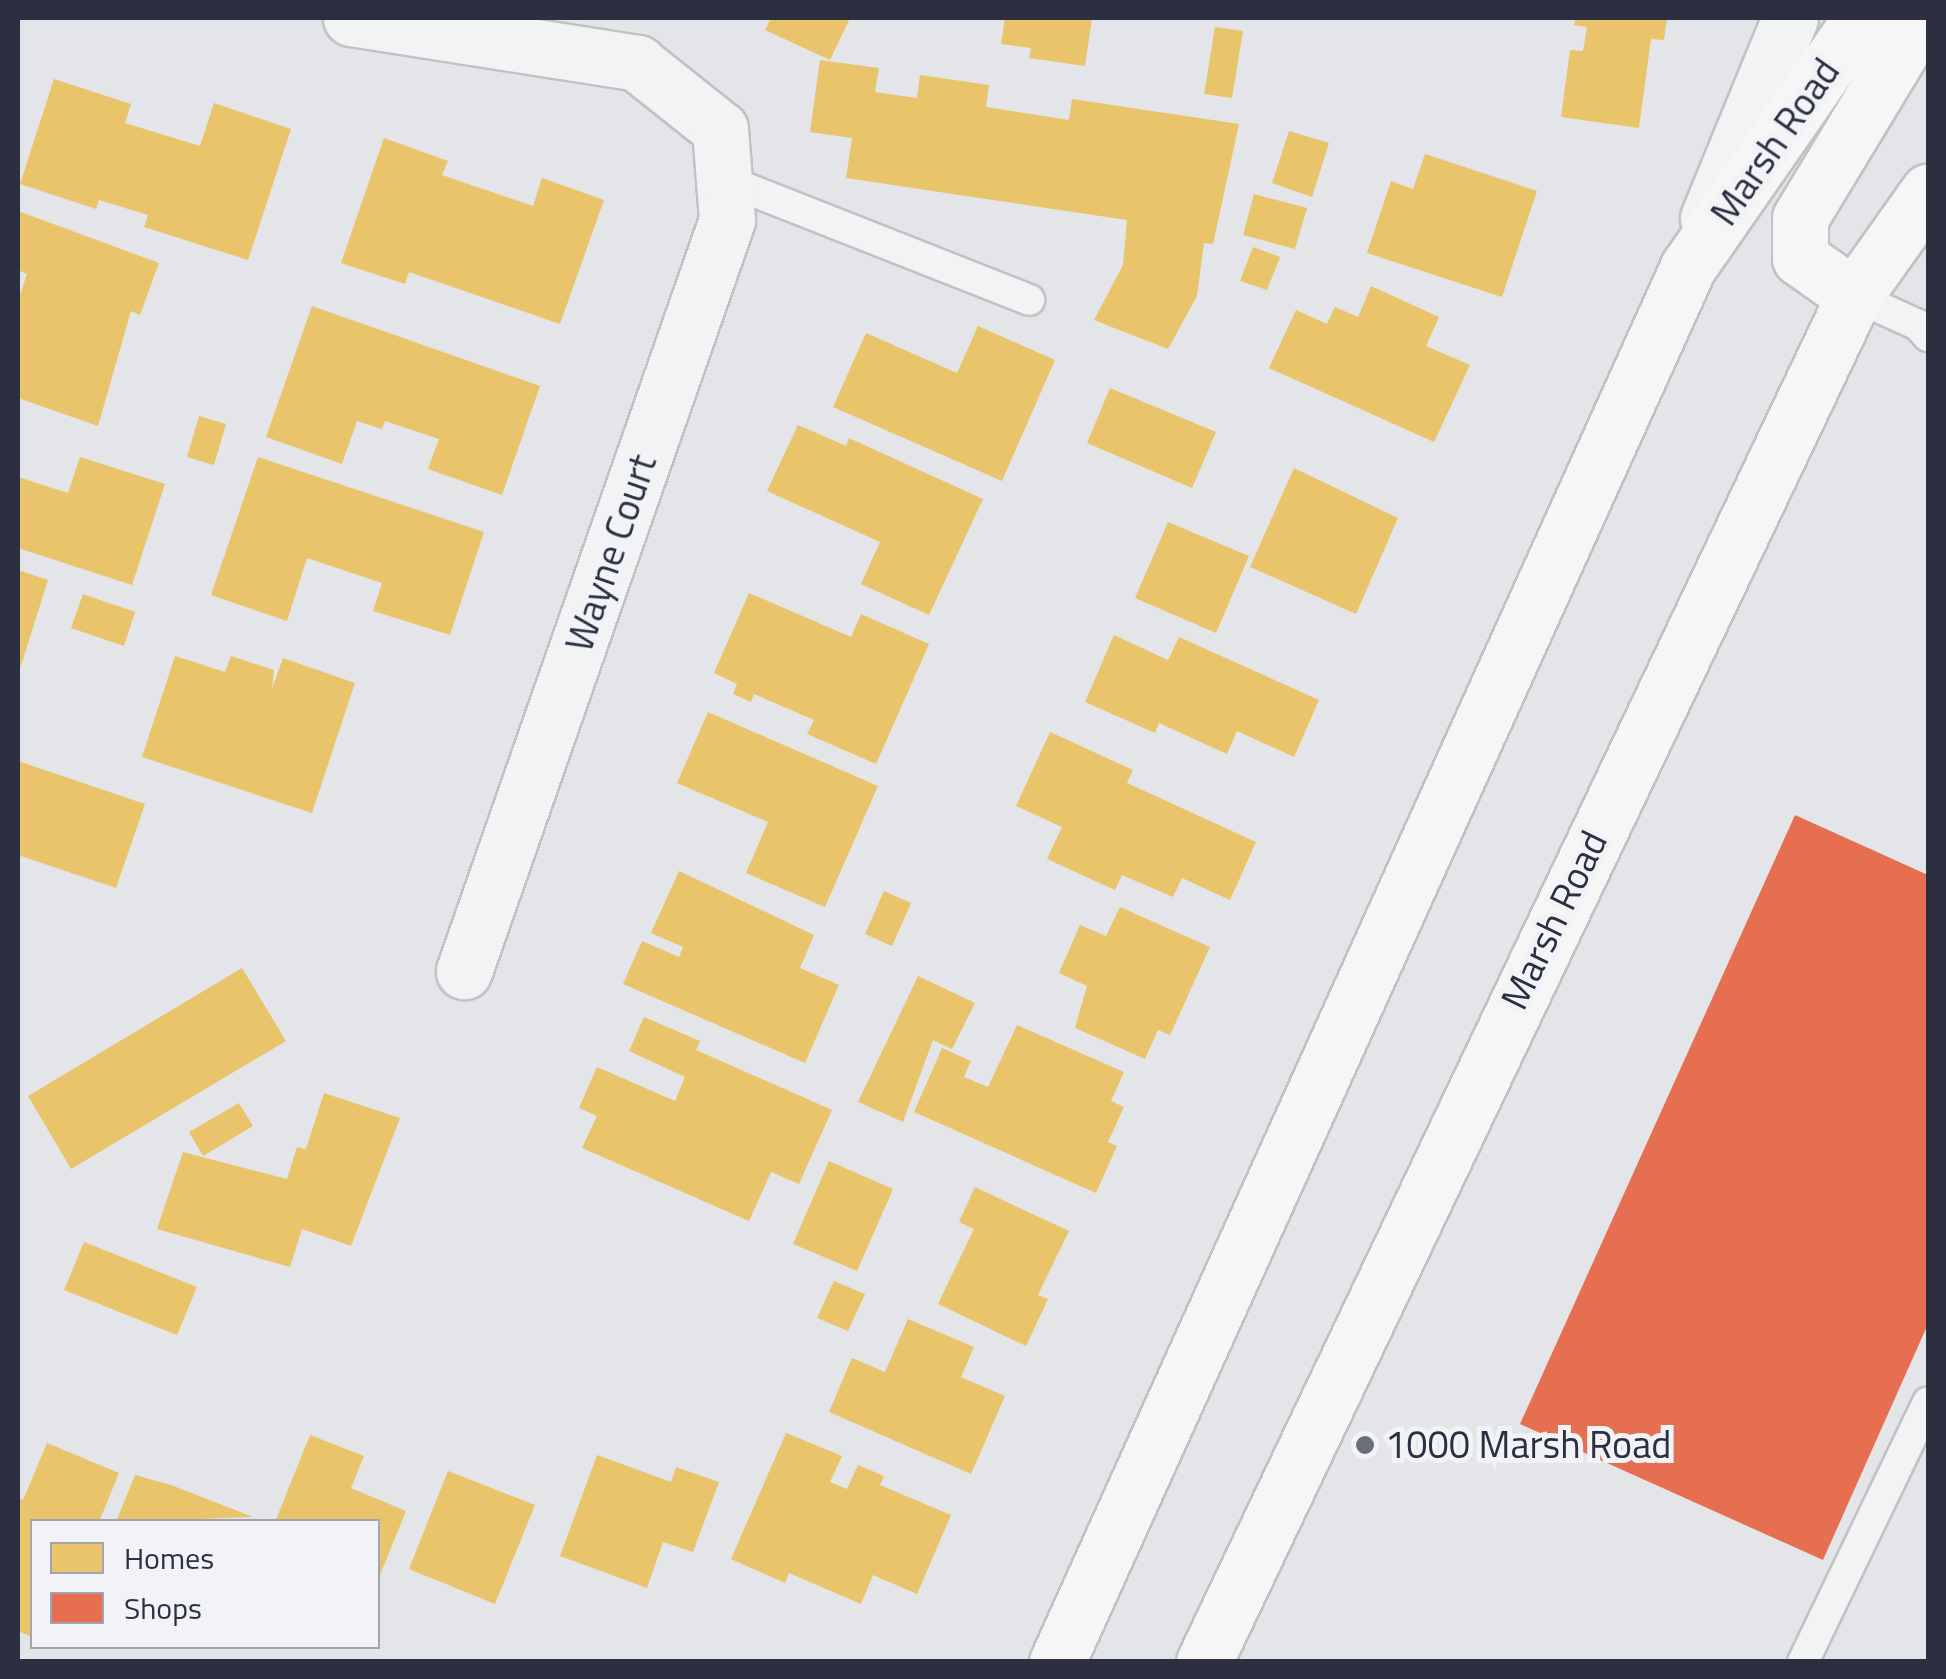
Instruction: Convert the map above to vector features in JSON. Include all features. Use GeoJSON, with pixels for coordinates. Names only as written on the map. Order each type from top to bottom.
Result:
{"type":"FeatureCollection","features":[{"type":"Feature","properties":{"kind":"main road","name":"Marsh Road"},"geometry":{"type":"LineString","coordinates":[[1057,1662],[1688,267],[1861,18]]}},
{"type":"Feature","properties":{"kind":"main road"},"geometry":{"type":"LineString","coordinates":[[1854,296],[1800,258],[1800,218],[1921,18]]}},
{"type":"Feature","properties":{"kind":"main road","name":"Marsh Road"},"geometry":{"type":"LineString","coordinates":[[1204,1662],[1854,296],[1928,192]]}},
{"type":"Feature","properties":{"kind":"street"},"geometry":{"type":"LineString","coordinates":[[350,18],[637,63],[722,155]]}},
{"type":"Feature","properties":{"kind":"street","name":"Marsh Road"},"geometry":{"type":"LineString","coordinates":[[1688,267],[1790,18]]}},
{"type":"Feature","properties":{"kind":"street","name":"Wayne Court"},"geometry":{"type":"LineString","coordinates":[[464,971],[727,220],[722,155]]}},
{"type":"Feature","properties":{"kind":"lane"},"geometry":{"type":"LineString","coordinates":[[722,155],[1029,300]]}},
{"type":"Feature","properties":{"kind":"lane"},"geometry":{"type":"LineString","coordinates":[[1854,296],[1918,325],[1928,336]]}},
{"type":"Feature","properties":{"kind":"lane"},"geometry":{"type":"LineString","coordinates":[[1803,1662],[1928,1402]]}},
{"type":"Feature","properties":{"kind":"building: Homes"},"geometry":{"type":"Polygon","coordinates":[[[771,18],[850,18],[830,60],[765,30],[771,18]]]}},
{"type":"Feature","properties":{"kind":"building: Homes"},"geometry":{"type":"Polygon","coordinates":[[[1005,18],[1092,18],[1085,66],[1029,58],[1031,48],[1001,44],[1005,18]]]}},
{"type":"Feature","properties":{"kind":"building: Homes"},"geometry":{"type":"Polygon","coordinates":[[[1576,18],[1667,18],[1664,40],[1651,39],[1639,128],[1561,117],[1570,50],[1583,51],[1587,27],[1574,25],[1576,18]]]}},
{"type":"Feature","properties":{"kind":"building: Homes"},"geometry":{"type":"Polygon","coordinates":[[[1215,27],[1243,31],[1232,98],[1204,94],[1215,27]]]}},
{"type":"Feature","properties":{"kind":"building: Homes"},"geometry":{"type":"Polygon","coordinates":[[[820,60],[879,68],[875,92],[917,98],[920,75],[989,85],[986,107],[1069,120],[1072,99],[1239,124],[1213,244],[1204,243],[1197,296],[1168,349],[1094,320],[1123,265],[1127,220],[846,178],[852,138],[810,132],[820,60]]]}},
{"type":"Feature","properties":{"kind":"building: Homes"},"geometry":{"type":"Polygon","coordinates":[[[54,79],[131,104],[125,123],[200,146],[214,103],[291,129],[248,260],[144,227],[148,215],[99,200],[96,209],[20,184],[54,79]]]}},
{"type":"Feature","properties":{"kind":"building: Homes"},"geometry":{"type":"Polygon","coordinates":[[[1289,131],[1329,143],[1312,197],[1272,183],[1289,131]]]}},
{"type":"Feature","properties":{"kind":"building: Homes"},"geometry":{"type":"Polygon","coordinates":[[[384,138],[448,161],[442,175],[533,206],[542,178],[604,200],[560,324],[409,272],[405,284],[341,263],[384,138]]]}},
{"type":"Feature","properties":{"kind":"building: Homes"},"geometry":{"type":"Polygon","coordinates":[[[1425,154],[1537,191],[1502,297],[1367,253],[1391,181],[1413,189],[1425,154]]]}},
{"type":"Feature","properties":{"kind":"building: Homes"},"geometry":{"type":"Polygon","coordinates":[[[1254,194],[1307,208],[1295,249],[1243,235],[1254,194]]]}},
{"type":"Feature","properties":{"kind":"building: Homes"},"geometry":{"type":"Polygon","coordinates":[[[18,211],[159,263],[140,315],[131,311],[98,426],[18,398],[18,301],[27,274],[18,270],[18,211]]]}},
{"type":"Feature","properties":{"kind":"building: Homes"},"geometry":{"type":"Polygon","coordinates":[[[1253,247],[1280,257],[1267,290],[1240,281],[1253,247]]]}},
{"type":"Feature","properties":{"kind":"building: Homes"},"geometry":{"type":"Polygon","coordinates":[[[1371,286],[1439,317],[1426,346],[1470,365],[1434,442],[1269,368],[1296,310],[1327,324],[1335,307],[1358,317],[1371,286]]]}},
{"type":"Feature","properties":{"kind":"building: Homes"},"geometry":{"type":"Polygon","coordinates":[[[312,306],[540,386],[502,495],[428,469],[439,439],[385,421],[382,429],[357,421],[342,464],[266,437],[312,306]]]}},
{"type":"Feature","properties":{"kind":"building: Homes"},"geometry":{"type":"Polygon","coordinates":[[[978,326],[1055,360],[1002,481],[833,407],[866,333],[957,373],[978,326]]]}},
{"type":"Feature","properties":{"kind":"building: Homes"},"geometry":{"type":"Polygon","coordinates":[[[1110,388],[1216,432],[1192,488],[1087,443],[1110,388]]]}},
{"type":"Feature","properties":{"kind":"building: Homes"},"geometry":{"type":"Polygon","coordinates":[[[199,416],[226,424],[214,465],[187,457],[199,416]]]}},
{"type":"Feature","properties":{"kind":"building: Homes"},"geometry":{"type":"Polygon","coordinates":[[[798,425],[846,446],[849,438],[983,499],[929,615],[861,584],[880,542],[767,491],[798,425]]]}},
{"type":"Feature","properties":{"kind":"building: Homes"},"geometry":{"type":"Polygon","coordinates":[[[80,457],[165,484],[132,585],[18,548],[18,477],[68,493],[80,457]]]}},
{"type":"Feature","properties":{"kind":"building: Homes"},"geometry":{"type":"Polygon","coordinates":[[[258,457],[484,532],[450,635],[373,611],[382,583],[307,558],[287,621],[211,595],[258,457]]]}},
{"type":"Feature","properties":{"kind":"building: Homes"},"geometry":{"type":"Polygon","coordinates":[[[1294,468],[1398,518],[1356,614],[1250,567],[1294,468]]]}},
{"type":"Feature","properties":{"kind":"building: Homes"},"geometry":{"type":"Polygon","coordinates":[[[1168,522],[1249,556],[1216,633],[1135,598],[1168,522]]]}},
{"type":"Feature","properties":{"kind":"building: Homes"},"geometry":{"type":"Polygon","coordinates":[[[18,570],[48,580],[18,675],[18,570]]]}},
{"type":"Feature","properties":{"kind":"building: Homes"},"geometry":{"type":"Polygon","coordinates":[[[749,593],[851,637],[861,614],[929,644],[876,764],[807,734],[814,720],[754,694],[751,702],[733,694],[737,684],[714,673],[749,593]]]}},
{"type":"Feature","properties":{"kind":"building: Homes"},"geometry":{"type":"Polygon","coordinates":[[[83,594],[135,612],[124,646],[71,628],[83,594]]]}},
{"type":"Feature","properties":{"kind":"building: Homes"},"geometry":{"type":"Polygon","coordinates":[[[1114,635],[1168,660],[1179,637],[1319,700],[1294,757],[1237,731],[1227,754],[1159,723],[1155,733],[1085,702],[1114,635]]]}},
{"type":"Feature","properties":{"kind":"building: Homes"},"geometry":{"type":"Polygon","coordinates":[[[175,656],[225,672],[231,656],[274,670],[272,689],[283,658],[355,683],[312,813],[142,757],[175,656]]]}},
{"type":"Feature","properties":{"kind":"building: Homes"},"geometry":{"type":"Polygon","coordinates":[[[708,712],[878,786],[825,907],[746,873],[768,822],[677,783],[708,712]]]}},
{"type":"Feature","properties":{"kind":"building: Homes"},"geometry":{"type":"Polygon","coordinates":[[[1050,732],[1133,770],[1127,783],[1256,842],[1230,900],[1182,878],[1173,897],[1122,875],[1115,890],[1047,859],[1062,827],[1016,806],[1050,732]]]}},
{"type":"Feature","properties":{"kind":"building: Homes"},"geometry":{"type":"Polygon","coordinates":[[[18,761],[145,804],[116,888],[18,855],[18,761]]]}},
{"type":"Feature","properties":{"kind":"building: Homes"},"geometry":{"type":"Polygon","coordinates":[[[679,871],[814,935],[800,968],[839,985],[805,1063],[623,984],[642,941],[679,957],[683,947],[651,933],[679,871]]]}},
{"type":"Feature","properties":{"kind":"building: Homes"},"geometry":{"type":"Polygon","coordinates":[[[884,891],[911,903],[892,946],[865,934],[884,891]]]}},
{"type":"Feature","properties":{"kind":"building: Homes"},"geometry":{"type":"Polygon","coordinates":[[[1120,907],[1210,947],[1170,1035],[1158,1030],[1145,1059],[1075,1028],[1087,986],[1059,973],[1080,925],[1106,936],[1120,907]]]}},
{"type":"Feature","properties":{"kind":"building: Homes"},"geometry":{"type":"Polygon","coordinates":[[[242,968],[286,1041],[71,1169],[28,1096],[242,968]]]}},
{"type":"Feature","properties":{"kind":"building: Homes"},"geometry":{"type":"Polygon","coordinates":[[[918,976],[975,1003],[952,1049],[933,1040],[903,1122],[858,1102],[918,976]]]}},
{"type":"Feature","properties":{"kind":"building: Homes"},"geometry":{"type":"Polygon","coordinates":[[[644,1017],[700,1041],[696,1050],[832,1110],[799,1184],[771,1172],[749,1221],[582,1148],[597,1116],[579,1108],[597,1067],[675,1101],[685,1077],[629,1051],[644,1017]]]}},
{"type":"Feature","properties":{"kind":"building: Homes"},"geometry":{"type":"Polygon","coordinates":[[[1017,1025],[1124,1072],[1111,1101],[1124,1107],[1108,1142],[1117,1146],[1096,1193],[914,1112],[942,1048],[971,1061],[964,1077],[988,1087],[1017,1025]]]}},
{"type":"Feature","properties":{"kind":"building: Homes"},"geometry":{"type":"Polygon","coordinates":[[[324,1093],[400,1118],[351,1246],[302,1229],[290,1267],[157,1229],[183,1152],[287,1179],[297,1147],[306,1149],[324,1093]]]}},
{"type":"Feature","properties":{"kind":"building: Homes"},"geometry":{"type":"Polygon","coordinates":[[[239,1103],[253,1126],[203,1156],[189,1132],[239,1103]]]}},
{"type":"Feature","properties":{"kind":"building: Homes"},"geometry":{"type":"Polygon","coordinates":[[[829,1161],[893,1189],[857,1271],[793,1244],[829,1161]]]}},
{"type":"Feature","properties":{"kind":"building: Homes"},"geometry":{"type":"Polygon","coordinates":[[[975,1187],[1069,1231],[1038,1295],[1048,1299],[1026,1346],[938,1304],[974,1229],[959,1222],[975,1187]]]}},
{"type":"Feature","properties":{"kind":"building: Homes"},"geometry":{"type":"Polygon","coordinates":[[[84,1242],[197,1287],[177,1335],[64,1290],[84,1242]]]}},
{"type":"Feature","properties":{"kind":"building: Homes"},"geometry":{"type":"Polygon","coordinates":[[[834,1281],[865,1294],[848,1331],[817,1318],[834,1281]]]}},
{"type":"Feature","properties":{"kind":"building: Homes"},"geometry":{"type":"Polygon","coordinates":[[[908,1319],[974,1347],[961,1377],[1005,1396],[971,1474],[829,1412],[852,1358],[885,1372],[908,1319]]]}},
{"type":"Feature","properties":{"kind":"building: Homes"},"geometry":{"type":"Polygon","coordinates":[[[786,1433],[842,1456],[830,1482],[847,1489],[858,1465],[884,1476],[880,1485],[951,1515],[917,1594],[873,1575],[861,1604],[789,1573],[785,1583],[731,1559],[786,1433]]]}},
{"type":"Feature","properties":{"kind":"building: Homes"},"geometry":{"type":"Polygon","coordinates":[[[310,1435],[364,1456],[351,1488],[406,1511],[380,1575],[380,1519],[276,1519],[310,1435]]]}},
{"type":"Feature","properties":{"kind":"building: Homes"},"geometry":{"type":"Polygon","coordinates":[[[47,1443],[119,1473],[100,1519],[30,1519],[30,1636],[18,1631],[18,1498],[23,1500],[47,1443]]]}},
{"type":"Feature","properties":{"kind":"building: Homes"},"geometry":{"type":"Polygon","coordinates":[[[597,1455],[671,1482],[676,1467],[719,1482],[693,1552],[663,1542],[647,1588],[560,1556],[597,1455]]]}},
{"type":"Feature","properties":{"kind":"building: Homes"},"geometry":{"type":"Polygon","coordinates":[[[448,1471],[535,1505],[495,1604],[409,1569],[448,1471]]]}},
{"type":"Feature","properties":{"kind":"building: Homes"},"geometry":{"type":"Polygon","coordinates":[[[135,1475],[253,1517],[198,1519],[117,1519],[135,1475]]]}},
{"type":"Feature","properties":{"kind":"building: Shops"},"geometry":{"type":"Polygon","coordinates":[[[1795,815],[1928,875],[1928,1324],[1823,1560],[1520,1424],[1795,815]]]}},
{"type":"Feature","properties":{"kind":"place","name":"1000 Marsh Road"},"geometry":{"type":"Point","coordinates":[1365,1445]}}]}
